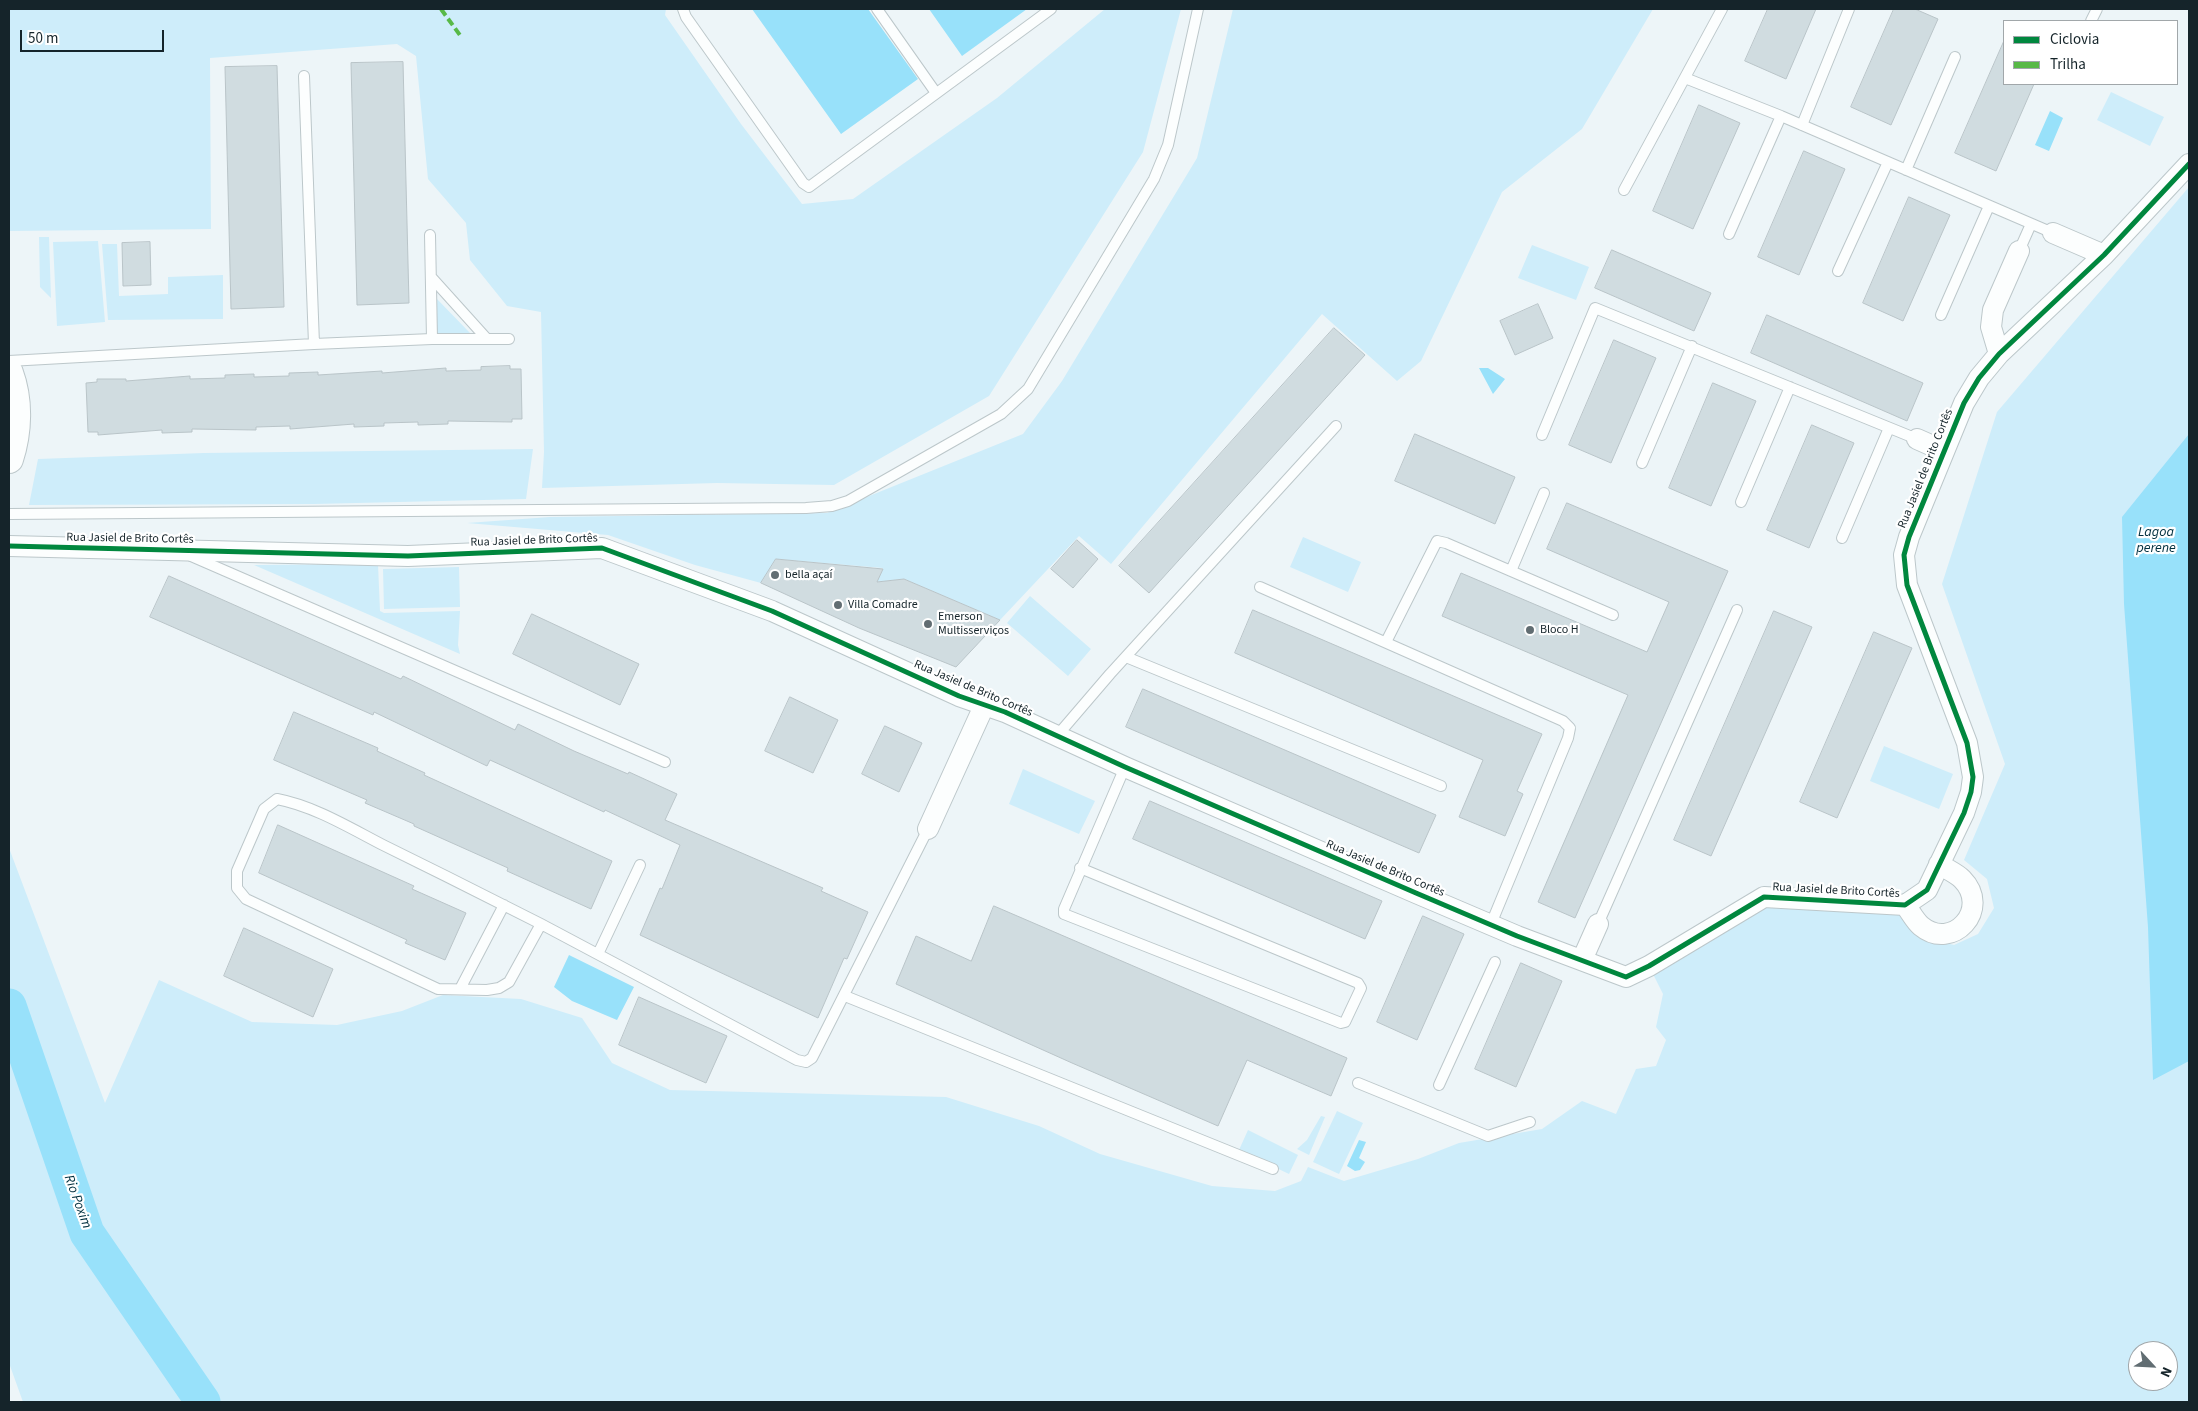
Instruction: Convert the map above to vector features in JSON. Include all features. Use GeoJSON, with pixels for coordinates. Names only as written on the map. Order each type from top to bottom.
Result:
{"type":"FeatureCollection","features":[{"type":"Feature","properties":{"kind":"street","name":"Rua Jasiel de Brito Cortês"},"geometry":{"type":"LineString","coordinates":[[9,546],[408,556],[602,548],[772,611],[984,706],[1012,715],[1125,768],[1492,924],[1622,976],[1630,976],[1764,897],[1905,905],[1927,890],[1964,814],[1971,792],[1973,777],[1967,743],[1908,585],[1904,555],[1909,537],[1964,403],[1979,378],[1999,354],[2104,256],[2189,164]]}},
{"type":"Feature","properties":{"kind":"street"},"geometry":{"type":"LineString","coordinates":[[2053,233],[2104,256]]}},
{"type":"Feature","properties":{"kind":"street"},"geometry":{"type":"LineString","coordinates":[[1999,354],[1991,327],[1993,310],[2019,251]]}},
{"type":"Feature","properties":{"kind":"street"},"geometry":{"type":"LineString","coordinates":[[9,373],[14,389],[12,403],[14,436],[9,459]]}},
{"type":"Feature","properties":{"kind":"street"},"geometry":{"type":"LineString","coordinates":[[1917,439],[1944,451]]}},
{"type":"Feature","properties":{"kind":"street"},"geometry":{"type":"LineString","coordinates":[[928,829],[984,706]]}},
{"type":"Feature","properties":{"kind":"street","name":"Rua Jasiel de Brito Cortês"},"geometry":{"type":"LineString","coordinates":[[1905,905],[1921,926],[1940,935],[1959,930],[1972,915],[1973,895],[1962,878],[1939,864]]}},
{"type":"Feature","properties":{"kind":"street"},"geometry":{"type":"LineString","coordinates":[[1582,960],[1598,924]]}},
{"type":"Feature","properties":{"kind":"lane"},"geometry":{"type":"LineString","coordinates":[[683,9],[686,17],[786,160],[803,183],[809,187],[1052,9]]}},
{"type":"Feature","properties":{"kind":"lane"},"geometry":{"type":"LineString","coordinates":[[876,9],[936,94]]}},
{"type":"Feature","properties":{"kind":"lane"},"geometry":{"type":"LineString","coordinates":[[9,514],[806,508],[832,506],[848,500],[1002,414],[1028,389],[1154,179],[1165,156],[1198,9]]}},
{"type":"Feature","properties":{"kind":"lane"},"geometry":{"type":"LineString","coordinates":[[1624,190],[1722,9]]}},
{"type":"Feature","properties":{"kind":"lane"},"geometry":{"type":"LineString","coordinates":[[1802,125],[1850,9]]}},
{"type":"Feature","properties":{"kind":"lane"},"geometry":{"type":"LineString","coordinates":[[1906,170],[1955,57]]}},
{"type":"Feature","properties":{"kind":"lane"},"geometry":{"type":"LineString","coordinates":[[304,76],[314,344]]}},
{"type":"Feature","properties":{"kind":"lane"},"geometry":{"type":"LineString","coordinates":[[1685,78],[1781,116],[2053,233]]}},
{"type":"Feature","properties":{"kind":"lane"},"geometry":{"type":"LineString","coordinates":[[1730,234],[1781,116]]}},
{"type":"Feature","properties":{"kind":"lane"},"geometry":{"type":"LineString","coordinates":[[1838,271],[1888,162]]}},
{"type":"Feature","properties":{"kind":"lane"},"geometry":{"type":"LineString","coordinates":[[1941,315],[1989,206]]}},
{"type":"Feature","properties":{"kind":"lane"},"geometry":{"type":"LineString","coordinates":[[2019,251],[2031,224]]}},
{"type":"Feature","properties":{"kind":"lane"},"geometry":{"type":"LineString","coordinates":[[430,235],[432,339]]}},
{"type":"Feature","properties":{"kind":"lane"},"geometry":{"type":"LineString","coordinates":[[432,278],[487,339]]}},
{"type":"Feature","properties":{"kind":"lane"},"geometry":{"type":"LineString","coordinates":[[1542,435],[1595,308],[1917,439]]}},
{"type":"Feature","properties":{"kind":"lane"},"geometry":{"type":"LineString","coordinates":[[9,361],[314,344],[432,339],[510,339]]}},
{"type":"Feature","properties":{"kind":"lane"},"geometry":{"type":"LineString","coordinates":[[1642,463],[1692,346]]}},
{"type":"Feature","properties":{"kind":"lane"},"geometry":{"type":"LineString","coordinates":[[1741,502],[1790,387]]}},
{"type":"Feature","properties":{"kind":"lane"},"geometry":{"type":"LineString","coordinates":[[1056,737],[1126,657],[1336,426]]}},
{"type":"Feature","properties":{"kind":"lane"},"geometry":{"type":"LineString","coordinates":[[1842,538],[1889,428]]}},
{"type":"Feature","properties":{"kind":"lane"},"geometry":{"type":"LineString","coordinates":[[1512,571],[1544,493]]}},
{"type":"Feature","properties":{"kind":"lane"},"geometry":{"type":"LineString","coordinates":[[1386,642],[1437,541],[1512,571],[1613,616]]}},
{"type":"Feature","properties":{"kind":"lane"},"geometry":{"type":"LineString","coordinates":[[177,550],[665,762]]}},
{"type":"Feature","properties":{"kind":"lane"},"geometry":{"type":"LineString","coordinates":[[1260,587],[1563,721],[1570,728],[1568,738],[1492,924]]}},
{"type":"Feature","properties":{"kind":"lane"},"geometry":{"type":"LineString","coordinates":[[1598,924],[1737,610]]}},
{"type":"Feature","properties":{"kind":"lane"},"geometry":{"type":"LineString","coordinates":[[1126,657],[1440,786]]}},
{"type":"Feature","properties":{"kind":"lane"},"geometry":{"type":"LineString","coordinates":[[1080,868],[1358,983],[1361,988],[1345,1022],[1341,1023],[1064,914],[1064,909],[1080,868],[1125,768]]}},
{"type":"Feature","properties":{"kind":"lane"},"geometry":{"type":"LineString","coordinates":[[541,924],[509,982],[498,988],[487,990],[438,989],[246,900],[236,888],[236,871],[264,809],[278,800],[291,802],[340,823],[541,924],[797,1060],[809,1061],[928,829]]}},
{"type":"Feature","properties":{"kind":"lane"},"geometry":{"type":"LineString","coordinates":[[598,954],[640,865]]}},
{"type":"Feature","properties":{"kind":"lane"},"geometry":{"type":"LineString","coordinates":[[460,989],[504,906]]}},
{"type":"Feature","properties":{"kind":"lane"},"geometry":{"type":"LineString","coordinates":[[1440,1085],[1495,962]]}},
{"type":"Feature","properties":{"kind":"lane"},"geometry":{"type":"LineString","coordinates":[[844,996],[1273,1170]]}},
{"type":"Feature","properties":{"kind":"lane"},"geometry":{"type":"LineString","coordinates":[[1358,1083],[1488,1136],[1530,1122]]}},
{"type":"Feature","properties":{"kind":"shaded area"},"geometry":{"type":"Polygon","coordinates":[[[9,9],[666,9],[665,15],[741,124],[802,204],[853,199],[997,98],[1105,9],[1181,9],[1143,152],[989,396],[834,485],[717,483],[542,488],[544,452],[541,312],[507,306],[470,260],[466,223],[428,179],[416,56],[397,44],[210,58],[211,229],[9,231],[9,9]]]}},
{"type":"Feature","properties":{"kind":"shaded area"},"geometry":{"type":"Polygon","coordinates":[[[1233,9],[1653,9],[1582,129],[1502,192],[1421,361],[1397,381],[1322,314],[1111,564],[1079,536],[1000,620],[904,579],[877,582],[883,568],[776,559],[761,583],[695,565],[608,535],[467,523],[550,517],[827,513],[1023,434],[1062,381],[1197,158],[1233,9]]]}},
{"type":"Feature","properties":{"kind":"shaded area"},"geometry":{"type":"Polygon","coordinates":[[[2111,92],[2164,117],[2150,146],[2097,120],[2111,92]]]}},
{"type":"Feature","properties":{"kind":"shaded area"},"geometry":{"type":"Polygon","coordinates":[[[2189,187],[2189,1402],[23,1402],[9,1363],[9,848],[105,1103],[159,980],[252,1022],[337,1025],[402,1011],[443,995],[521,999],[582,1018],[612,1063],[670,1090],[946,1097],[1039,1126],[1100,1154],[1212,1186],[1275,1191],[1301,1181],[1308,1167],[1344,1181],[1418,1159],[1459,1143],[1542,1129],[1582,1101],[1616,1114],[1636,1069],[1656,1066],[1666,1040],[1656,1027],[1663,994],[1649,966],[1749,904],[1905,914],[1925,938],[1954,945],[1978,934],[1994,908],[1987,879],[1964,860],[2005,764],[1942,584],[1997,412],[2189,187]]]}},
{"type":"Feature","properties":{"kind":"shaded area"},"geometry":{"type":"Polygon","coordinates":[[[39,237],[49,237],[51,298],[40,287],[39,237]]]}},
{"type":"Feature","properties":{"kind":"shaded area"},"geometry":{"type":"Polygon","coordinates":[[[98,241],[105,322],[57,326],[53,242],[98,241]]]}},
{"type":"Feature","properties":{"kind":"shaded area"},"geometry":{"type":"Polygon","coordinates":[[[102,244],[117,244],[119,296],[168,294],[168,277],[223,275],[223,319],[108,320],[102,244]]]}},
{"type":"Feature","properties":{"kind":"shaded area"},"geometry":{"type":"Polygon","coordinates":[[[1532,245],[1589,267],[1576,300],[1518,278],[1532,245]]]}},
{"type":"Feature","properties":{"kind":"shaded area"},"geometry":{"type":"Polygon","coordinates":[[[437,299],[470,333],[437,334],[437,299]]]}},
{"type":"Feature","properties":{"kind":"shaded area"},"geometry":{"type":"Polygon","coordinates":[[[533,449],[526,499],[314,504],[29,505],[38,459],[204,453],[533,449]]]}},
{"type":"Feature","properties":{"kind":"shaded area"},"geometry":{"type":"Polygon","coordinates":[[[1303,537],[1361,562],[1348,592],[1290,567],[1303,537]]]}},
{"type":"Feature","properties":{"kind":"shaded area"},"geometry":{"type":"Polygon","coordinates":[[[378,564],[380,611],[384,613],[460,611],[458,645],[460,654],[254,565],[378,564]]]}},
{"type":"Feature","properties":{"kind":"shaded area"},"geometry":{"type":"Polygon","coordinates":[[[459,567],[460,607],[384,609],[383,569],[459,567]]]}},
{"type":"Feature","properties":{"kind":"shaded area"},"geometry":{"type":"Polygon","coordinates":[[[1030,596],[1091,649],[1068,676],[1007,623],[1030,596]]]}},
{"type":"Feature","properties":{"kind":"shaded area"},"geometry":{"type":"Polygon","coordinates":[[[1884,746],[1953,774],[1939,809],[1870,781],[1884,746]]]}},
{"type":"Feature","properties":{"kind":"shaded area"},"geometry":{"type":"Polygon","coordinates":[[[1023,769],[1095,801],[1079,834],[1009,804],[1023,769]]]}},
{"type":"Feature","properties":{"kind":"shaded area"},"geometry":{"type":"Polygon","coordinates":[[[1337,1111],[1363,1123],[1339,1174],[1313,1162],[1337,1111]]]}},
{"type":"Feature","properties":{"kind":"shaded area"},"geometry":{"type":"Polygon","coordinates":[[[1321,1116],[1325,1117],[1309,1155],[1297,1149],[1307,1140],[1321,1116]]]}},
{"type":"Feature","properties":{"kind":"shaded area"},"geometry":{"type":"Polygon","coordinates":[[[1248,1130],[1298,1155],[1289,1174],[1239,1150],[1248,1130]]]}},
{"type":"Feature","properties":{"kind":"water"},"geometry":{"type":"Polygon","coordinates":[[[752,9],[868,9],[918,79],[841,134],[752,9]]]}},
{"type":"Feature","properties":{"kind":"water"},"geometry":{"type":"Polygon","coordinates":[[[929,9],[1027,9],[962,56],[929,9]]]}},
{"type":"Feature","properties":{"kind":"water"},"geometry":{"type":"Polygon","coordinates":[[[2050,111],[2063,118],[2049,151],[2035,145],[2050,111]]]}},
{"type":"Feature","properties":{"kind":"water"},"geometry":{"type":"Polygon","coordinates":[[[1479,368],[1488,368],[1505,379],[1493,394],[1479,368]]]}},
{"type":"Feature","properties":{"kind":"water","name":"Lagoa perene"},"geometry":{"type":"Polygon","coordinates":[[[2189,434],[2189,1061],[2153,1080],[2148,927],[2124,604],[2122,517],[2189,434]]]}},
{"type":"Feature","properties":{"kind":"water"},"geometry":{"type":"Polygon","coordinates":[[[569,955],[634,987],[617,1020],[572,1001],[554,987],[569,955]]]}},
{"type":"Feature","properties":{"kind":"water"},"geometry":{"type":"Polygon","coordinates":[[[1359,1140],[1366,1142],[1359,1158],[1365,1162],[1360,1170],[1355,1171],[1347,1166],[1359,1140]]]}},
{"type":"Feature","properties":{"kind":"building"},"geometry":{"type":"Polygon","coordinates":[[[1768,9],[1816,9],[1786,79],[1745,61],[1768,9]]]}},
{"type":"Feature","properties":{"kind":"building"},"geometry":{"type":"Polygon","coordinates":[[[1894,9],[1915,9],[1938,19],[1891,125],[1851,107],[1894,9]]]}},
{"type":"Feature","properties":{"kind":"building"},"geometry":{"type":"Polygon","coordinates":[[[2003,43],[2003,85],[2034,85],[1996,171],[1955,153],[2003,43]]]}},
{"type":"Feature","properties":{"kind":"building"},"geometry":{"type":"Polygon","coordinates":[[[403,62],[409,303],[357,305],[351,63],[403,62]]]}},
{"type":"Feature","properties":{"kind":"building"},"geometry":{"type":"Polygon","coordinates":[[[277,66],[284,307],[231,309],[225,67],[277,66]]]}},
{"type":"Feature","properties":{"kind":"building"},"geometry":{"type":"Polygon","coordinates":[[[1699,105],[1740,123],[1693,229],[1653,211],[1699,105]]]}},
{"type":"Feature","properties":{"kind":"building"},"geometry":{"type":"Polygon","coordinates":[[[1804,151],[1845,169],[1799,275],[1758,257],[1804,151]]]}},
{"type":"Feature","properties":{"kind":"building"},"geometry":{"type":"Polygon","coordinates":[[[1909,197],[1950,215],[1903,321],[1863,303],[1909,197]]]}},
{"type":"Feature","properties":{"kind":"building"},"geometry":{"type":"Polygon","coordinates":[[[150,242],[151,285],[123,286],[122,243],[150,242]]]}},
{"type":"Feature","properties":{"kind":"building"},"geometry":{"type":"Polygon","coordinates":[[[1612,250],[1711,293],[1694,331],[1595,288],[1612,250]]]}},
{"type":"Feature","properties":{"kind":"building"},"geometry":{"type":"Polygon","coordinates":[[[1538,304],[1553,338],[1515,355],[1500,321],[1538,304]]]}},
{"type":"Feature","properties":{"kind":"building"},"geometry":{"type":"Polygon","coordinates":[[[1767,315],[1923,383],[1907,421],[1751,353],[1767,315]]]}},
{"type":"Feature","properties":{"kind":"building"},"geometry":{"type":"Polygon","coordinates":[[[1334,328],[1365,355],[1149,593],[1119,566],[1334,328]]]}},
{"type":"Feature","properties":{"kind":"building"},"geometry":{"type":"Polygon","coordinates":[[[1614,340],[1656,358],[1611,463],[1569,445],[1614,340]]]}},
{"type":"Feature","properties":{"kind":"building"},"geometry":{"type":"Polygon","coordinates":[[[510,366],[510,369],[521,369],[522,419],[512,419],[512,422],[448,421],[448,424],[418,425],[418,422],[384,423],[384,426],[354,427],[354,424],[290,429],[290,426],[256,427],[256,430],[192,429],[192,432],[162,433],[162,430],[98,435],[98,432],[88,432],[86,383],[97,382],[97,379],[126,379],[126,381],[190,376],[190,379],[225,378],[225,375],[254,374],[254,377],[289,376],[289,373],[318,372],[318,375],[382,371],[382,373],[446,368],[446,371],[481,370],[481,367],[510,366]]]}},
{"type":"Feature","properties":{"kind":"building"},"geometry":{"type":"Polygon","coordinates":[[[1713,383],[1756,401],[1711,506],[1669,488],[1713,383]]]}},
{"type":"Feature","properties":{"kind":"building"},"geometry":{"type":"Polygon","coordinates":[[[1812,425],[1854,443],[1809,548],[1767,530],[1812,425]]]}},
{"type":"Feature","properties":{"kind":"building"},"geometry":{"type":"Polygon","coordinates":[[[1415,434],[1515,477],[1495,524],[1395,481],[1415,434]]]}},
{"type":"Feature","properties":{"kind":"building"},"geometry":{"type":"Polygon","coordinates":[[[1567,503],[1728,571],[1575,918],[1538,902],[1628,695],[1442,616],[1461,573],[1647,652],[1669,602],[1547,549],[1567,503]]]}},
{"type":"Feature","properties":{"kind":"building"},"geometry":{"type":"Polygon","coordinates":[[[1077,540],[1098,559],[1073,588],[1051,569],[1077,540]]]}},
{"type":"Feature","properties":{"kind":"building"},"geometry":{"type":"Polygon","coordinates":[[[776,559],[883,569],[877,582],[904,579],[1000,620],[956,667],[859,628],[761,583],[776,559]]]}},
{"type":"Feature","properties":{"kind":"building"},"geometry":{"type":"Polygon","coordinates":[[[169,576],[401,679],[403,676],[515,730],[518,724],[574,751],[628,774],[629,772],[677,794],[665,820],[823,888],[821,891],[868,912],[847,959],[844,958],[818,1018],[640,935],[680,845],[490,760],[487,766],[374,712],[373,715],[150,617],[169,576]]]}},
{"type":"Feature","properties":{"kind":"building"},"geometry":{"type":"Polygon","coordinates":[[[1253,610],[1542,734],[1517,791],[1523,794],[1505,836],[1459,817],[1483,760],[1235,653],[1253,610]]]}},
{"type":"Feature","properties":{"kind":"building"},"geometry":{"type":"Polygon","coordinates":[[[1774,611],[1812,627],[1711,856],[1674,840],[1774,611]]]}},
{"type":"Feature","properties":{"kind":"building"},"geometry":{"type":"Polygon","coordinates":[[[532,614],[639,664],[620,705],[513,654],[532,614]]]}},
{"type":"Feature","properties":{"kind":"building"},"geometry":{"type":"Polygon","coordinates":[[[1874,632],[1912,648],[1837,818],[1800,802],[1874,632]]]}},
{"type":"Feature","properties":{"kind":"building"},"geometry":{"type":"Polygon","coordinates":[[[1143,689],[1436,815],[1419,853],[1126,727],[1143,689]]]}},
{"type":"Feature","properties":{"kind":"building"},"geometry":{"type":"Polygon","coordinates":[[[790,697],[838,720],[813,773],[765,751],[790,697]]]}},
{"type":"Feature","properties":{"kind":"building"},"geometry":{"type":"Polygon","coordinates":[[[294,712],[378,748],[377,751],[425,773],[424,775],[612,861],[591,909],[507,871],[508,868],[365,803],[367,800],[274,760],[294,712]]]}},
{"type":"Feature","properties":{"kind":"building"},"geometry":{"type":"Polygon","coordinates":[[[885,726],[922,743],[899,792],[862,774],[885,726]]]}},
{"type":"Feature","properties":{"kind":"building"},"geometry":{"type":"Polygon","coordinates":[[[1150,801],[1382,901],[1365,939],[1133,839],[1150,801]]]}},
{"type":"Feature","properties":{"kind":"building"},"geometry":{"type":"Polygon","coordinates":[[[278,825],[414,886],[412,889],[466,913],[445,960],[405,943],[407,940],[259,873],[278,825]]]}},
{"type":"Feature","properties":{"kind":"building"},"geometry":{"type":"Polygon","coordinates":[[[994,906],[1347,1058],[1331,1096],[1247,1060],[1218,1126],[896,984],[916,936],[971,961],[994,906]]]}},
{"type":"Feature","properties":{"kind":"building"},"geometry":{"type":"Polygon","coordinates":[[[1423,916],[1464,934],[1417,1040],[1377,1022],[1423,916]]]}},
{"type":"Feature","properties":{"kind":"building"},"geometry":{"type":"Polygon","coordinates":[[[244,928],[333,969],[313,1017],[224,976],[244,928]]]}},
{"type":"Feature","properties":{"kind":"building"},"geometry":{"type":"Polygon","coordinates":[[[1521,963],[1562,981],[1516,1087],[1475,1069],[1521,963]]]}},
{"type":"Feature","properties":{"kind":"building"},"geometry":{"type":"Polygon","coordinates":[[[639,997],[727,1036],[706,1083],[619,1045],[639,997]]]}},
{"type":"Feature","properties":{"kind":"waterway","name":"Rio Poxim"},"geometry":{"type":"LineString","coordinates":[[9,1006],[87,1233],[203,1402]]}},
{"type":"Feature","properties":{"kind":"marked path"},"geometry":{"type":"LineString","coordinates":[[441,9],[462,38]]}},
{"type":"Feature","properties":{"kind":"cycle path"},"geometry":{"type":"LineString","coordinates":[[9,546],[408,556],[602,548],[772,611],[959,696],[1005,712],[1125,767],[1416,893],[1517,936],[1626,977],[1649,966],[1764,897],[1905,905],[1927,890],[1964,813],[1971,792],[1973,777],[1967,743],[1907,585],[1904,555],[1909,537],[1964,403],[1979,378],[1999,354],[2104,255],[2189,164]]}},
{"type":"Feature","properties":{"kind":"place","name":"bella açaí"},"geometry":{"type":"Point","coordinates":[775,575]}},
{"type":"Feature","properties":{"kind":"place","name":"Villa Comadre"},"geometry":{"type":"Point","coordinates":[838,605]}},
{"type":"Feature","properties":{"kind":"place","name":"Emerson Multisserviços"},"geometry":{"type":"Point","coordinates":[928,624]}},
{"type":"Feature","properties":{"kind":"place","name":"Bloco H"},"geometry":{"type":"Point","coordinates":[1530,630]}}]}
